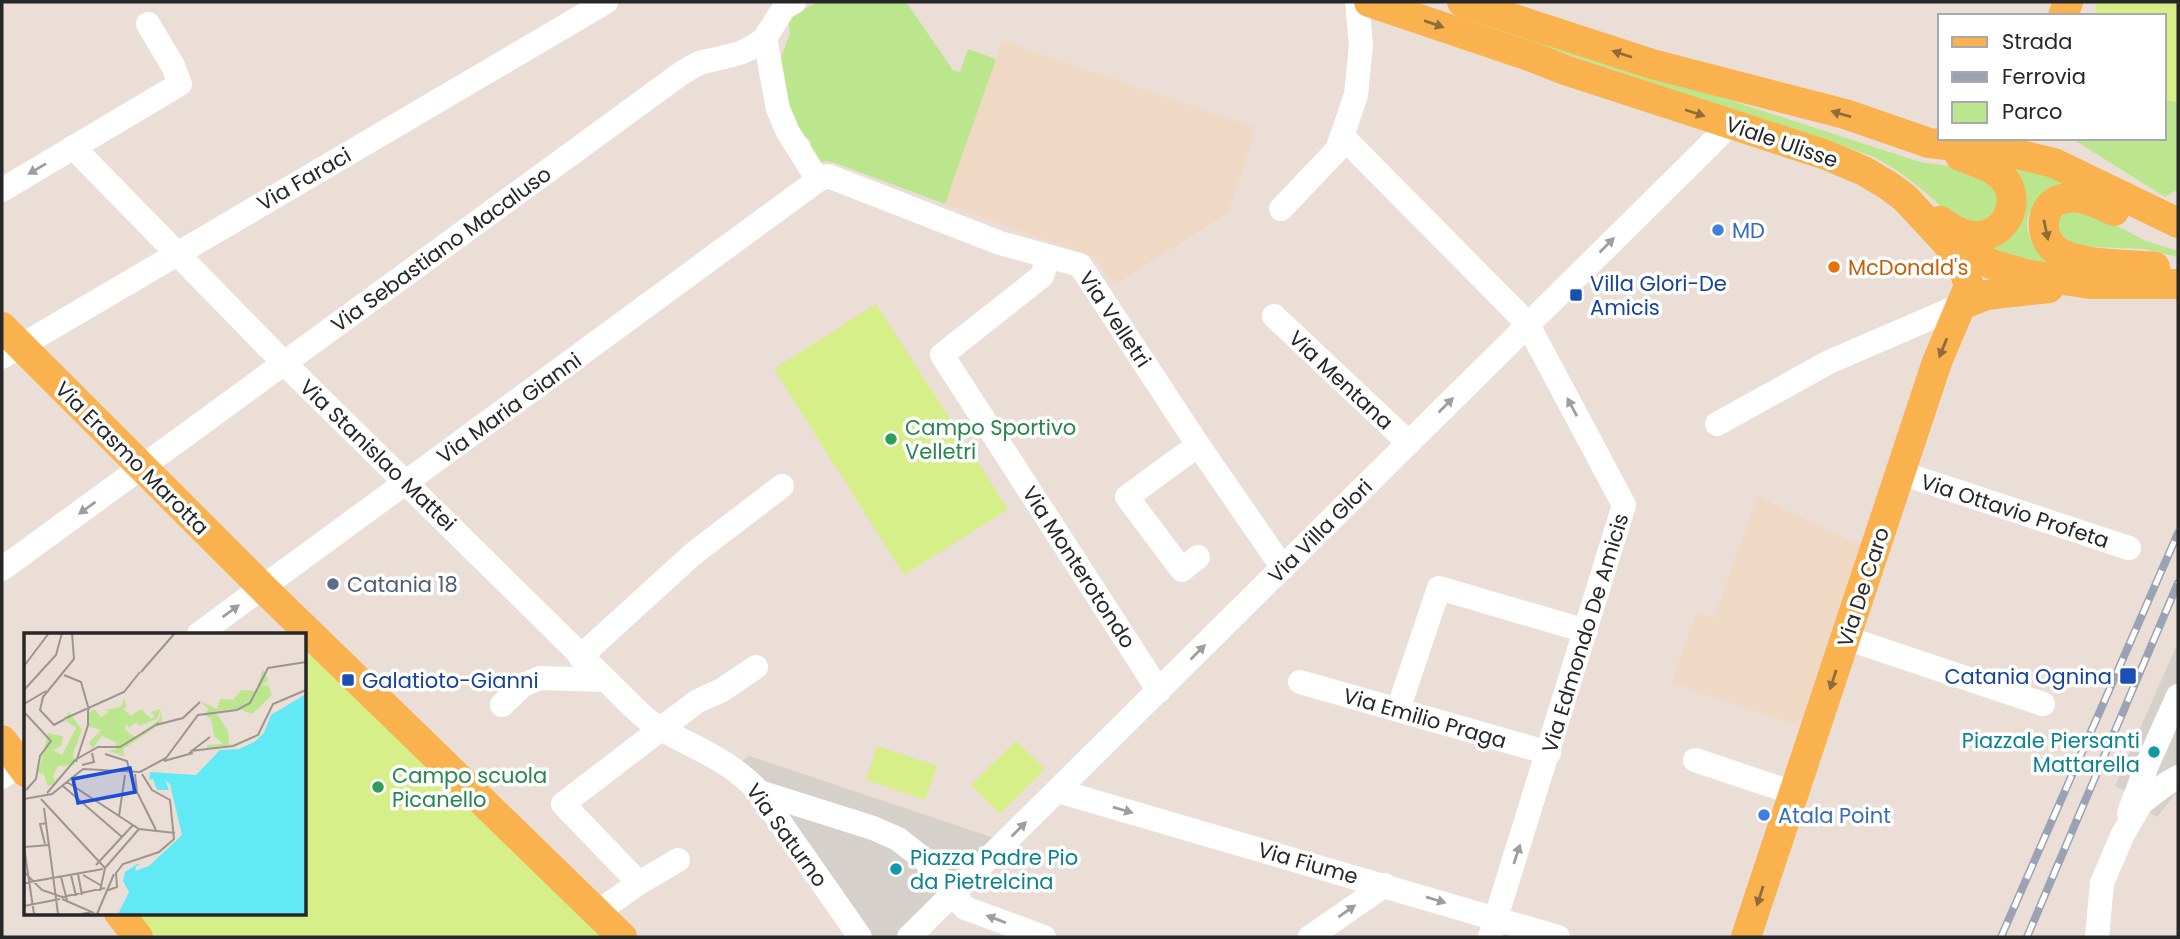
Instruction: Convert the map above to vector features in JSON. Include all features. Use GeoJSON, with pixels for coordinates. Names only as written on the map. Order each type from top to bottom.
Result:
{"type":"FeatureCollection","features":[{"type":"Feature","properties":{"kind":"main road","name":"Viale Ulisse"},"geometry":{"type":"LineString","coordinates":[[1369,2],[1565,70],[1826,155],[1864,171],[1905,198],[1946,242],[1971,256],[2010,270],[2090,285],[2178,284]]}},
{"type":"Feature","properties":{"kind":"main road","name":"Viale Ulisse"},"geometry":{"type":"LineString","coordinates":[[1462,2],[1652,64],[1845,114],[1925,138]]}},
{"type":"Feature","properties":{"kind":"main road"},"geometry":{"type":"LineString","coordinates":[[1905,198],[1953,229],[1975,236],[1994,233],[2010,215],[2011,191],[2000,174],[1925,138]]}},
{"type":"Feature","properties":{"kind":"main road"},"geometry":{"type":"LineString","coordinates":[[1925,138],[2009,152],[2054,163],[2168,218]]}},
{"type":"Feature","properties":{"kind":"main road"},"geometry":{"type":"LineString","coordinates":[[2055,140],[2168,218]]}},
{"type":"Feature","properties":{"kind":"main road"},"geometry":{"type":"LineString","coordinates":[[2178,239],[2082,198],[2060,199],[2051,204],[2045,212],[2043,223],[2049,243],[2058,252],[2072,257],[2178,270]]}},
{"type":"Feature","properties":{"kind":"main road","name":"Via De Caro"},"geometry":{"type":"LineString","coordinates":[[1746,937],[1937,362],[1969,286],[1968,279],[1946,242]]}},
{"type":"Feature","properties":{"kind":"main road"},"geometry":{"type":"LineString","coordinates":[[1961,305],[1986,295],[2003,292],[2090,285]]}},
{"type":"Feature","properties":{"kind":"main road","name":"Via Erasmo Marotta"},"geometry":{"type":"LineString","coordinates":[[8,344],[142,469],[622,937]]}},
{"type":"Feature","properties":{"kind":"main road"},"geometry":{"type":"LineString","coordinates":[[2,740],[19,768]]}},
{"type":"Feature","properties":{"kind":"main road"},"geometry":{"type":"LineString","coordinates":[[121,914],[138,937]]}},
{"type":"Feature","properties":{"kind":"street","name":"Via Faraci"},"geometry":{"type":"LineString","coordinates":[[8,344],[176,254],[606,2]]}},
{"type":"Feature","properties":{"kind":"street"},"geometry":{"type":"LineString","coordinates":[[794,2],[784,8],[765,38],[778,109],[788,132],[818,180]]}},
{"type":"Feature","properties":{"kind":"street"},"geometry":{"type":"LineString","coordinates":[[1281,209],[1337,150],[1356,95],[1361,45],[1357,2]]}},
{"type":"Feature","properties":{"kind":"street"},"geometry":{"type":"LineString","coordinates":[[2,190],[180,84],[173,66],[148,24]]}},
{"type":"Feature","properties":{"kind":"street","name":"Via Sebastiano Macaluso"},"geometry":{"type":"LineString","coordinates":[[2,569],[679,75],[701,62],[738,55],[765,38]]}},
{"type":"Feature","properties":{"kind":"street","name":"Via Villa Glori"},"geometry":{"type":"LineString","coordinates":[[909,937],[1731,124]]}},
{"type":"Feature","properties":{"kind":"street","name":"Via Edmondo De Amicis"},"geometry":{"type":"LineString","coordinates":[[1342,136],[1527,323],[1624,505],[1493,928]]}},
{"type":"Feature","properties":{"kind":"street","name":"Via Stanislao Mattei"},"geometry":{"type":"LineString","coordinates":[[73,147],[285,364],[606,680]]}},
{"type":"Feature","properties":{"kind":"street","name":"Via Velletri"},"geometry":{"type":"LineString","coordinates":[[818,180],[828,176],[1000,243],[1080,265],[1198,445],[1283,568]]}},
{"type":"Feature","properties":{"kind":"street","name":"Via Maria Gianni"},"geometry":{"type":"LineString","coordinates":[[202,633],[818,180]]}},
{"type":"Feature","properties":{"kind":"street","name":"Via Monterotondo"},"geometry":{"type":"LineString","coordinates":[[1048,258],[1042,276],[942,355],[1159,691]]}},
{"type":"Feature","properties":{"kind":"street"},"geometry":{"type":"LineString","coordinates":[[1717,424],[1829,362],[1961,305]]}},
{"type":"Feature","properties":{"kind":"street","name":"Via Mentana"},"geometry":{"type":"LineString","coordinates":[[1274,316],[1409,443]]}},
{"type":"Feature","properties":{"kind":"street"},"geometry":{"type":"LineString","coordinates":[[1198,445],[1127,497],[1182,570],[1198,557]]}},
{"type":"Feature","properties":{"kind":"street","name":"Via Ottavio Profeta"},"geometry":{"type":"LineString","coordinates":[[1901,473],[2129,548]]}},
{"type":"Feature","properties":{"kind":"street"},"geometry":{"type":"LineString","coordinates":[[580,657],[694,554],[782,486]]}},
{"type":"Feature","properties":{"kind":"street"},"geometry":{"type":"LineString","coordinates":[[1398,710],[1439,588],[1587,631]]}},
{"type":"Feature","properties":{"kind":"street"},"geometry":{"type":"LineString","coordinates":[[1846,639],[2043,705]]}},
{"type":"Feature","properties":{"kind":"street"},"geometry":{"type":"LineString","coordinates":[[639,883],[563,804],[696,702],[722,690],[756,667]]}},
{"type":"Feature","properties":{"kind":"street"},"geometry":{"type":"LineString","coordinates":[[502,705],[523,685],[540,678],[606,680]]}},
{"type":"Feature","properties":{"kind":"street","name":"Via Saturno"},"geometry":{"type":"LineString","coordinates":[[606,680],[645,717],[662,729],[734,767],[759,792],[860,937]]}},
{"type":"Feature","properties":{"kind":"street","name":"Via Emilio Praga"},"geometry":{"type":"LineString","coordinates":[[1300,682],[1549,753]]}},
{"type":"Feature","properties":{"kind":"street"},"geometry":{"type":"LineString","coordinates":[[2097,937],[2102,883],[2178,696]]}},
{"type":"Feature","properties":{"kind":"street"},"geometry":{"type":"LineString","coordinates":[[2161,735],[2161,746],[2166,756],[2178,764]]}},
{"type":"Feature","properties":{"kind":"street"},"geometry":{"type":"LineString","coordinates":[[1695,760],[1794,793]]}},
{"type":"Feature","properties":{"kind":"street"},"geometry":{"type":"LineString","coordinates":[[2123,834],[2141,803],[2178,777]]}},
{"type":"Feature","properties":{"kind":"street","name":"Via Fiume"},"geometry":{"type":"LineString","coordinates":[[1058,791],[1385,885],[1493,928],[1558,937]]}},
{"type":"Feature","properties":{"kind":"street"},"geometry":{"type":"LineString","coordinates":[[759,792],[873,828],[898,839],[926,861],[965,908],[1044,937]]}},
{"type":"Feature","properties":{"kind":"street"},"geometry":{"type":"LineString","coordinates":[[596,913],[678,860]]}},
{"type":"Feature","properties":{"kind":"street"},"geometry":{"type":"LineString","coordinates":[[1310,937],[1385,885]]}},
{"type":"Feature","properties":{"kind":"shaded area"},"geometry":{"type":"Polygon","coordinates":[[[1002,41],[1256,128],[1228,213],[1114,285],[1094,257],[945,204],[1002,41]]]}},
{"type":"Feature","properties":{"kind":"shaded area"},"geometry":{"type":"Polygon","coordinates":[[[1758,495],[1863,546],[1804,722],[1798,720],[1796,725],[1672,683],[1696,613],[1714,618],[1758,495]]]}},
{"type":"Feature","properties":{"kind":"shaded area","name":"Piazzale Piersanti Mattarella"},"geometry":{"type":"Polygon","coordinates":[[[2178,642],[2178,791],[2157,817],[2128,792],[2115,786],[2178,642]]]}},
{"type":"Feature","properties":{"kind":"shaded area","name":"Piazza Padre Pio da Pietrelcina"},"geometry":{"type":"Polygon","coordinates":[[[749,756],[1006,842],[909,937],[860,937],[734,767],[749,756]]]}},
{"type":"Feature","properties":{"kind":"green space"},"geometry":{"type":"Polygon","coordinates":[[[818,2],[906,2],[953,70],[960,72],[968,49],[996,59],[945,204],[835,163],[825,161],[816,166],[810,152],[811,141],[794,128],[780,61],[790,33],[788,18],[818,2]]]}},
{"type":"Feature","properties":{"kind":"green space"},"geometry":{"type":"Polygon","coordinates":[[[2096,2],[2178,2],[2178,102],[2166,100],[2166,14],[2095,14],[2096,2]]]}},
{"type":"Feature","properties":{"kind":"green space"},"geometry":{"type":"Polygon","coordinates":[[[1511,29],[1920,162],[1964,168],[2000,187],[1994,225],[1955,222],[1916,185],[1872,156],[1509,35],[1511,29]]]}},
{"type":"Feature","properties":{"kind":"green space"},"geometry":{"type":"Polygon","coordinates":[[[2166,100],[2178,102],[2178,189],[2165,197],[2074,140],[2166,140],[2166,100]]]}},
{"type":"Feature","properties":{"kind":"green space"},"geometry":{"type":"Polygon","coordinates":[[[2000,162],[2075,184],[2035,204],[2027,221],[2034,246],[2053,265],[1999,256],[1989,246],[1997,243],[2000,162]]]}},
{"type":"Feature","properties":{"kind":"green space"},"geometry":{"type":"Polygon","coordinates":[[[2060,208],[2100,217],[2146,241],[2178,251],[2178,257],[2143,249],[2070,246],[2060,238],[2057,214],[2060,208]]]}},
{"type":"Feature","properties":{"kind":"green space","name":"Campo Sportivo Velletri"},"geometry":{"type":"Polygon","coordinates":[[[876,304],[1008,509],[904,575],[774,369],[876,304]]]}},
{"type":"Feature","properties":{"kind":"green space","name":"Campo scuola Picanello"},"geometry":{"type":"Polygon","coordinates":[[[315,652],[604,937],[154,937],[136,914],[306,914],[306,659],[315,652]]]}},
{"type":"Feature","properties":{"kind":"green space"},"geometry":{"type":"Polygon","coordinates":[[[1016,741],[1045,769],[1000,814],[971,785],[1016,741]]]}},
{"type":"Feature","properties":{"kind":"green space"},"geometry":{"type":"Polygon","coordinates":[[[877,746],[937,766],[925,800],[866,780],[877,746]]]}},
{"type":"Feature","properties":{"kind":"railway"},"geometry":{"type":"LineString","coordinates":[[2001,937],[2178,533]]}},
{"type":"Feature","properties":{"kind":"railway"},"geometry":{"type":"LineString","coordinates":[[2027,937],[2178,583]]}},
{"type":"Feature","properties":{"kind":"place","name":"MD"},"geometry":{"type":"Point","coordinates":[1718,230]}},
{"type":"Feature","properties":{"kind":"place","name":"McDonald's"},"geometry":{"type":"Point","coordinates":[1834,267]}},
{"type":"Feature","properties":{"kind":"place","name":"Villa Glori-De Amicis"},"geometry":{"type":"Point","coordinates":[1576,295]}},
{"type":"Feature","properties":{"kind":"place","name":"Campo Sportivo Velletri"},"geometry":{"type":"Point","coordinates":[891,439]}},
{"type":"Feature","properties":{"kind":"place","name":"Catania 18"},"geometry":{"type":"Point","coordinates":[333,584]}},
{"type":"Feature","properties":{"kind":"place","name":"Catania Ognina"},"geometry":{"type":"Point","coordinates":[2128,676]}},
{"type":"Feature","properties":{"kind":"place","name":"Galatioto-Gianni"},"geometry":{"type":"Point","coordinates":[348,680]}},
{"type":"Feature","properties":{"kind":"place","name":"Piazzale Piersanti Mattarella"},"geometry":{"type":"Point","coordinates":[2154,752]}},
{"type":"Feature","properties":{"kind":"place","name":"Campo scuola Picanello"},"geometry":{"type":"Point","coordinates":[378,787]}},
{"type":"Feature","properties":{"kind":"place","name":"Atala Point"},"geometry":{"type":"Point","coordinates":[1764,815]}},
{"type":"Feature","properties":{"kind":"place","name":"Piazza Padre Pio da Pietrelcina"},"geometry":{"type":"Point","coordinates":[896,869]}}]}
